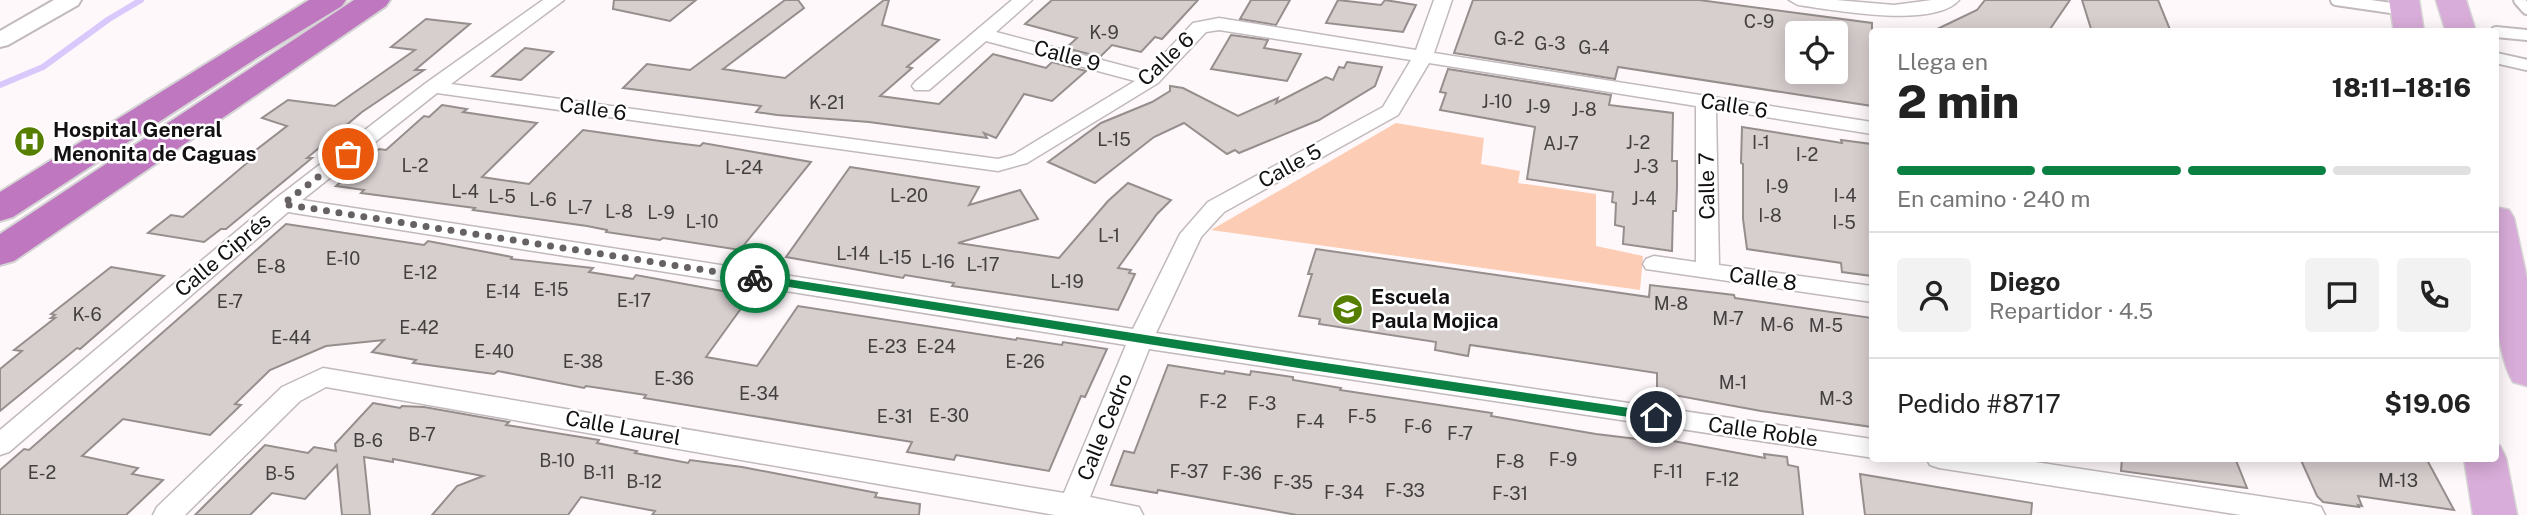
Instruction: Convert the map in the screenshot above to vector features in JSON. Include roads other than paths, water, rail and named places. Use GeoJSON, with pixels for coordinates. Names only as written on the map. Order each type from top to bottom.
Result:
{"type":"FeatureCollection","features":[{"type":"Feature","properties":{"kind":"highway"},"geometry":{"type":"LineString","coordinates":[[253,47],[314,0]]}},
{"type":"Feature","properties":{"kind":"highway"},"geometry":{"type":"LineString","coordinates":[[0,209],[331,0]]}},
{"type":"Feature","properties":{"kind":"highway"},"geometry":{"type":"LineString","coordinates":[[0,252],[375,0]]}},
{"type":"Feature","properties":{"kind":"highway"},"geometry":{"type":"LineString","coordinates":[[301,49],[397,0]]}},
{"type":"Feature","properties":{"kind":"main road"},"geometry":{"type":"LineString","coordinates":[[2451,0],[2459,28]]}},
{"type":"Feature","properties":{"kind":"main road"},"geometry":{"type":"LineString","coordinates":[[2499,236],[2513,320],[2527,372]]}},
{"type":"Feature","properties":{"kind":"main road"},"geometry":{"type":"LineString","coordinates":[[2486,462],[2496,515]]}},
{"type":"Feature","properties":{"kind":"street"},"geometry":{"type":"LineString","coordinates":[[0,40],[70,0]]}},
{"type":"Feature","properties":{"kind":"street","name":"Calle Ciprés"},"geometry":{"type":"LineString","coordinates":[[0,444],[283,204],[433,87],[555,0]]}},
{"type":"Feature","properties":{"kind":"street"},"geometry":{"type":"LineString","coordinates":[[922,86],[1023,0]]}},
{"type":"Feature","properties":{"kind":"street","name":"Calle 5"},"geometry":{"type":"LineString","coordinates":[[1141,339],[1191,234],[1216,207],[1391,111],[1424,55],[1443,0]]}},
{"type":"Feature","properties":{"kind":"street"},"geometry":{"type":"LineString","coordinates":[[1798,0],[1895,12],[1930,9],[1950,0]]}},
{"type":"Feature","properties":{"kind":"street","name":"Calle 6"},"geometry":{"type":"LineString","coordinates":[[433,87],[998,165],[1020,159],[1151,79],[1200,27],[1219,24],[1869,128]]}},
{"type":"Feature","properties":{"kind":"street","name":"Calle 9"},"geometry":{"type":"LineString","coordinates":[[982,34],[1151,79]]}},
{"type":"Feature","properties":{"kind":"street","name":"Calle 7"},"geometry":{"type":"LineString","coordinates":[[1706,101],[1708,271]]}},
{"type":"Feature","properties":{"kind":"street","name":"Calle Roble"},"geometry":{"type":"LineString","coordinates":[[283,204],[1141,339],[1869,449]]}},
{"type":"Feature","properties":{"kind":"street","name":"Calle 8"},"geometry":{"type":"LineString","coordinates":[[1654,264],[1869,293]]}},
{"type":"Feature","properties":{"kind":"street","name":"Calle Cedro"},"geometry":{"type":"LineString","coordinates":[[1071,510],[1141,339]]}},
{"type":"Feature","properties":{"kind":"street","name":"Calle Laurel"},"geometry":{"type":"LineString","coordinates":[[167,515],[291,394],[323,377],[1071,510],[1129,515]]}},
{"type":"Feature","properties":{"kind":"street"},"geometry":{"type":"LineString","coordinates":[[1966,462],[2313,514]]}},
{"type":"Feature","properties":{"kind":"lane"},"geometry":{"type":"LineString","coordinates":[[2336,0],[2406,14]]}},
{"type":"Feature","properties":{"kind":"lane"},"geometry":{"type":"LineString","coordinates":[[2519,0],[2527,9]]}},
{"type":"Feature","properties":{"kind":"lane"},"geometry":{"type":"LineString","coordinates":[[2499,32],[2527,35]]}},
{"type":"Feature","properties":{"kind":"lane"},"geometry":{"type":"LineString","coordinates":[[2499,59],[2527,65]]}},
{"type":"Feature","properties":{"kind":"waterway"},"geometry":{"type":"LineString","coordinates":[[0,85],[43,67],[109,19],[141,0]]}},
{"type":"Feature","properties":{"kind":"place","name":"Hospital General Menonita de Caguas"},"geometry":{"type":"Point","coordinates":[30,142]}},
{"type":"Feature","properties":{"kind":"place","name":"Escuela Paula Mojica"},"geometry":{"type":"Point","coordinates":[1348,309]}}]}
